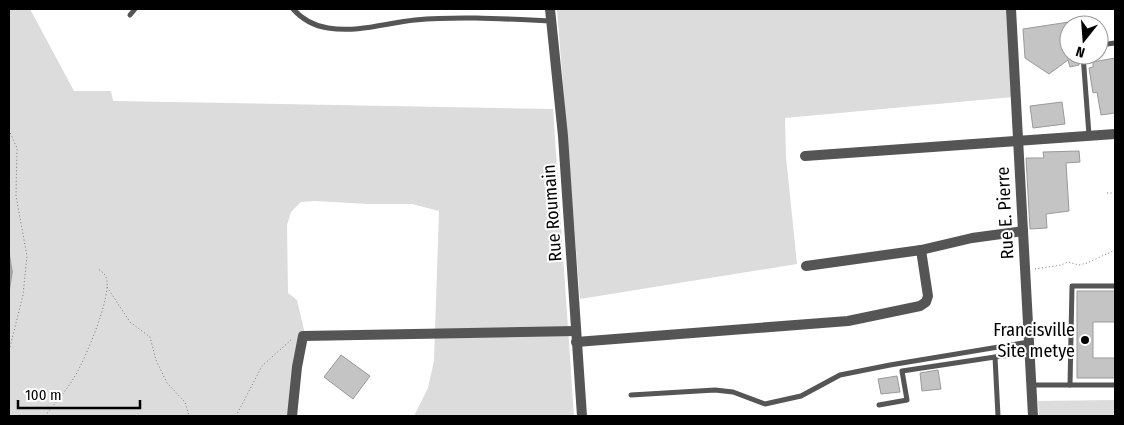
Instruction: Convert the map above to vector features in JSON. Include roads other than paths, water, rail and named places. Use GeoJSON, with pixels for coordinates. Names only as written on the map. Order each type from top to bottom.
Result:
{"type":"FeatureCollection","features":[{"type":"Feature","properties":{"kind":"street","name":"Rue Roumain"},"geometry":{"type":"LineString","coordinates":[[550,9],[563,136],[582,416]]}},
{"type":"Feature","properties":{"kind":"street","name":"Rue E. Pierre"},"geometry":{"type":"LineString","coordinates":[[1011,9],[1033,416]]}},
{"type":"Feature","properties":{"kind":"street"},"geometry":{"type":"LineString","coordinates":[[805,156],[1115,134]]}},
{"type":"Feature","properties":{"kind":"street"},"geometry":{"type":"LineString","coordinates":[[806,266],[921,250],[972,238],[1023,231]]}},
{"type":"Feature","properties":{"kind":"street"},"geometry":{"type":"LineString","coordinates":[[292,416],[297,367],[303,336],[576,337],[848,321],[920,306],[926,302],[928,296],[921,250]]}},
{"type":"Feature","properties":{"kind":"lane"},"geometry":{"type":"LineString","coordinates":[[130,15],[135,9]]}},
{"type":"Feature","properties":{"kind":"lane"},"geometry":{"type":"LineString","coordinates":[[292,9],[312,24],[341,30],[363,29],[414,20],[454,18],[552,21]]}},
{"type":"Feature","properties":{"kind":"lane"},"geometry":{"type":"LineString","coordinates":[[1085,65],[1089,136]]}},
{"type":"Feature","properties":{"kind":"lane"},"geometry":{"type":"LineString","coordinates":[[1070,385],[1072,286],[1115,286]]}},
{"type":"Feature","properties":{"kind":"lane"},"geometry":{"type":"LineString","coordinates":[[879,405],[907,400],[902,371],[1022,354],[1029,347]]}},
{"type":"Feature","properties":{"kind":"lane"},"geometry":{"type":"LineString","coordinates":[[631,395],[714,390],[733,392],[765,404],[801,396],[840,376],[890,365],[1029,347]]}},
{"type":"Feature","properties":{"kind":"lane"},"geometry":{"type":"LineString","coordinates":[[995,357],[998,416]]}},
{"type":"Feature","properties":{"kind":"lane"},"geometry":{"type":"LineString","coordinates":[[1032,385],[1115,385]]}},
{"type":"Feature","properties":{"kind":"place","name":"Francisville Site metye"},"geometry":{"type":"Point","coordinates":[1085,340]}}]}
